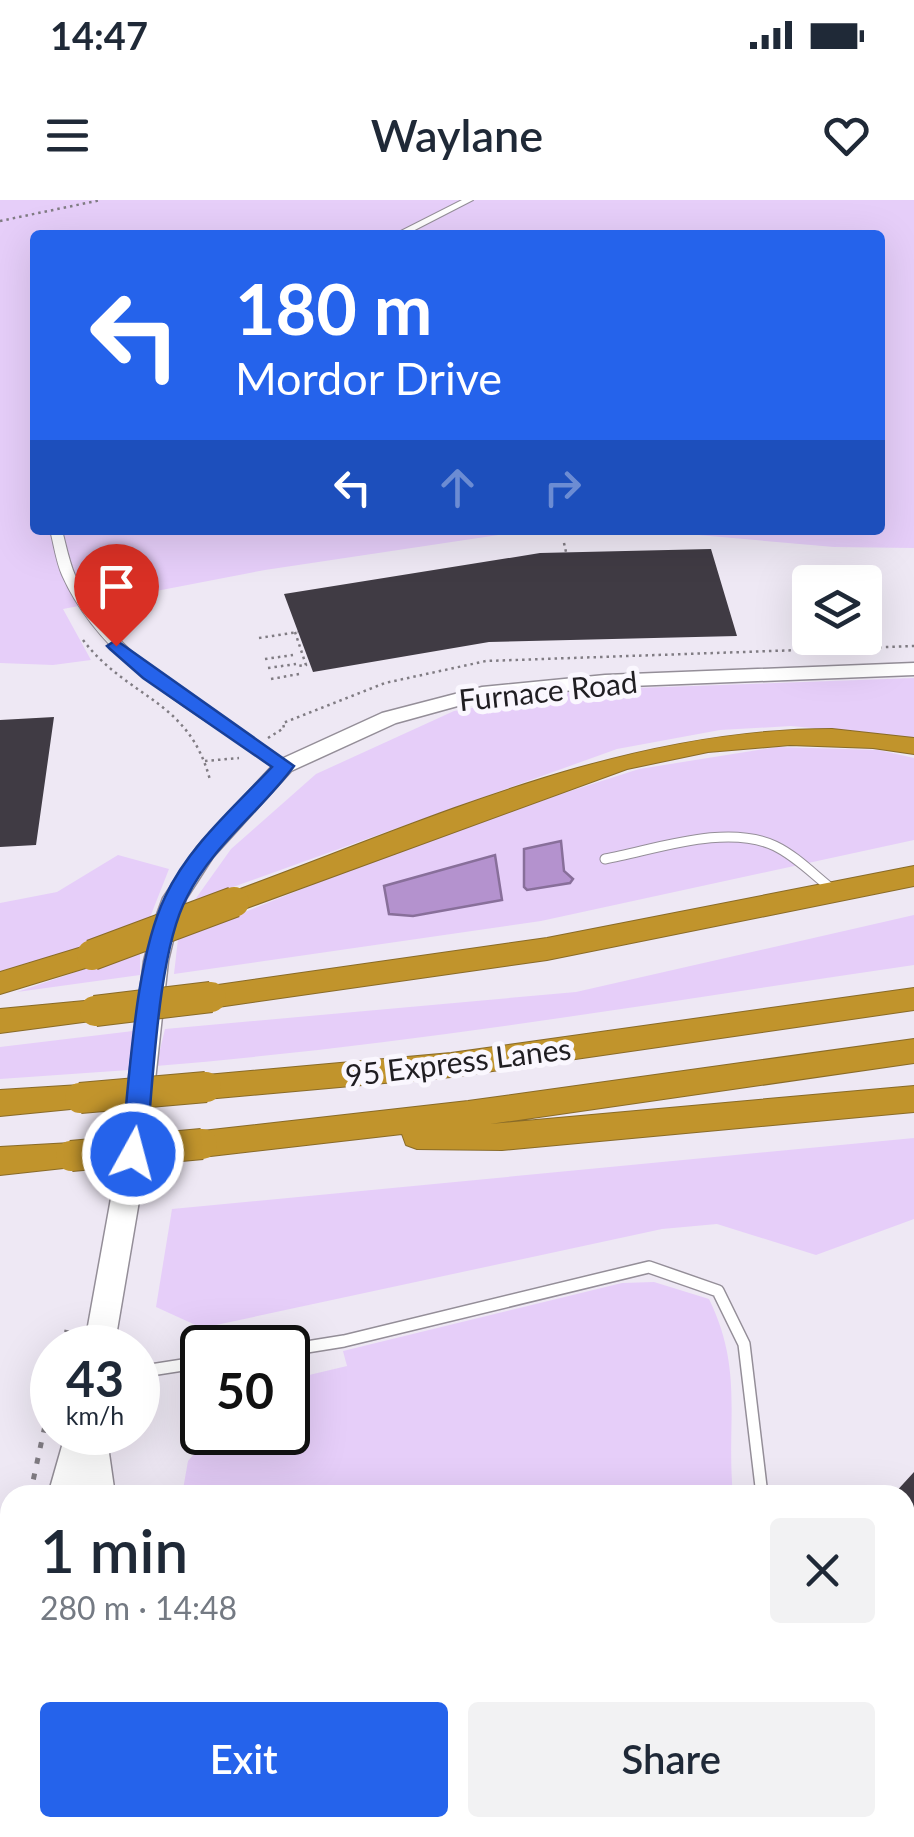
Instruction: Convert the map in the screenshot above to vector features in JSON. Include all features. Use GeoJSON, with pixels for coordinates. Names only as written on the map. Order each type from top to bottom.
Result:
{"type":"FeatureCollection","features":[{"type":"Feature","properties":{"kind":"highway"},"geometry":{"type":"LineString","coordinates":[[0,983],[92,955],[587,770],[644,755],[704,744],[786,737],[914,746]]}},
{"type":"Feature","properties":{"kind":"highway"},"geometry":{"type":"LineString","coordinates":[[0,1021],[211,997],[547,948],[838,894],[914,876]]}},
{"type":"Feature","properties":{"kind":"highway","name":"95 Express Lanes"},"geometry":{"type":"LineString","coordinates":[[0,1104],[451,1065],[914,999]]}},
{"type":"Feature","properties":{"kind":"highway"},"geometry":{"type":"LineString","coordinates":[[0,1161],[299,1134],[636,1092],[914,1050]]}},
{"type":"Feature","properties":{"kind":"highway"},"geometry":{"type":"LineString","coordinates":[[299,1134],[502,1137],[914,1098]]}},
{"type":"Feature","properties":{"kind":"main road","name":"Furnace Road"},"geometry":{"type":"LineString","coordinates":[[103,1325],[133,1154],[156,962],[164,928],[175,898],[204,852],[284,766],[389,718],[482,693],[605,681],[914,670]]}},
{"type":"Feature","properties":{"kind":"main road"},"geometry":{"type":"LineString","coordinates":[[67,1485],[75,1455]]}},
{"type":"Feature","properties":{"kind":"main road"},"geometry":{"type":"LineString","coordinates":[[93,1455],[98,1485]]}},
{"type":"Feature","properties":{"kind":"street"},"geometry":{"type":"LineString","coordinates":[[408,230],[469,200]]}},
{"type":"Feature","properties":{"kind":"street"},"geometry":{"type":"LineString","coordinates":[[57,535],[68,578],[93,620],[116,646],[149,674],[284,766]]}},
{"type":"Feature","properties":{"kind":"lane"},"geometry":{"type":"LineString","coordinates":[[604,859],[705,842],[753,840],[778,848],[838,894]]}},
{"type":"Feature","properties":{"kind":"lane"},"geometry":{"type":"LineString","coordinates":[[310,1347],[344,1342],[649,1267],[718,1290],[744,1344],[761,1485]]}},
{"type":"Feature","properties":{"kind":"path"},"geometry":{"type":"LineString","coordinates":[[0,221],[101,200]]}},
{"type":"Feature","properties":{"kind":"path"},"geometry":{"type":"LineString","coordinates":[[564,543],[566,552]]}},
{"type":"Feature","properties":{"kind":"path"},"geometry":{"type":"LineString","coordinates":[[259,638],[296,632],[306,665],[268,668]]}},
{"type":"Feature","properties":{"kind":"path"},"geometry":{"type":"LineString","coordinates":[[83,640],[98,660],[185,726],[197,741],[210,780]]}},
{"type":"Feature","properties":{"kind":"path"},"geometry":{"type":"LineString","coordinates":[[266,660],[293,655]]}},
{"type":"Feature","properties":{"kind":"path"},"geometry":{"type":"LineString","coordinates":[[271,679],[300,674]]}},
{"type":"Feature","properties":{"kind":"path"},"geometry":{"type":"LineString","coordinates":[[205,761],[237,759]]}},
{"type":"Feature","properties":{"kind":"path"},"geometry":{"type":"LineString","coordinates":[[32,1485],[39,1455]]}},
{"type":"Feature","properties":{"kind":"shaded area"},"geometry":{"type":"Polygon","coordinates":[[[0,200],[914,200],[914,548],[834,547],[698,535],[885,535],[885,230],[30,230],[30,535],[499,535],[265,570],[63,609],[91,660],[53,665],[0,663],[0,200]]]}},
{"type":"Feature","properties":{"kind":"shaded area"},"geometry":{"type":"Polygon","coordinates":[[[914,678],[914,738],[791,726],[720,730],[617,749],[194,901],[231,849],[316,774],[454,711],[580,690],[914,678]]]}},
{"type":"Feature","properties":{"kind":"shaded area"},"geometry":{"type":"Polygon","coordinates":[[[777,747],[879,750],[914,758],[914,840],[541,921],[174,974],[178,939],[349,870],[639,769],[777,747]]]}},
{"type":"Feature","properties":{"kind":"shaded area"},"geometry":{"type":"Polygon","coordinates":[[[561,841],[564,871],[573,879],[570,883],[527,890],[524,849],[561,841]]]}},
{"type":"Feature","properties":{"kind":"shaded area"},"geometry":{"type":"Polygon","coordinates":[[[118,855],[169,869],[149,920],[72,950],[0,971],[0,903],[57,892],[118,855]]]}},
{"type":"Feature","properties":{"kind":"shaded area"},"geometry":{"type":"Polygon","coordinates":[[[495,855],[502,900],[413,916],[389,914],[384,886],[495,855]]]}},
{"type":"Feature","properties":{"kind":"shaded area"},"geometry":{"type":"Polygon","coordinates":[[[914,915],[914,965],[441,1035],[156,1066],[165,1029],[576,992],[914,915]]]}},
{"type":"Feature","properties":{"kind":"shaded area"},"geometry":{"type":"Polygon","coordinates":[[[140,950],[140,975],[17,992],[140,950]]]}},
{"type":"Feature","properties":{"kind":"shaded area"},"geometry":{"type":"Polygon","coordinates":[[[133,1031],[129,1070],[0,1079],[0,1047],[133,1031]]]}},
{"type":"Feature","properties":{"kind":"shaded area"},"geometry":{"type":"Polygon","coordinates":[[[914,1138],[914,1219],[816,1255],[717,1224],[662,1229],[216,1325],[195,1325],[156,1307],[172,1209],[914,1138]]]}},
{"type":"Feature","properties":{"kind":"shaded area"},"geometry":{"type":"Polygon","coordinates":[[[654,1282],[709,1299],[720,1325],[730,1373],[732,1485],[184,1485],[188,1461],[193,1455],[310,1455],[310,1375],[347,1366],[343,1351],[622,1283],[654,1282]]]}},
{"type":"Feature","properties":{"kind":"building"},"geometry":{"type":"Polygon","coordinates":[[[711,549],[737,636],[489,642],[313,672],[284,594],[540,553],[711,549]]]}},
{"type":"Feature","properties":{"kind":"building"},"geometry":{"type":"Polygon","coordinates":[[[54,717],[36,845],[0,847],[0,720],[54,717]]]}},
{"type":"Feature","properties":{"kind":"building"},"geometry":{"type":"Polygon","coordinates":[[[914,1472],[914,1485],[902,1485],[914,1472]]]}},
{"type":"Feature","properties":{"kind":"route"},"geometry":{"type":"LineString","coordinates":[[116,646],[149,674],[284,766],[209,846],[175,898],[156,962],[133,1154]]}}]}
